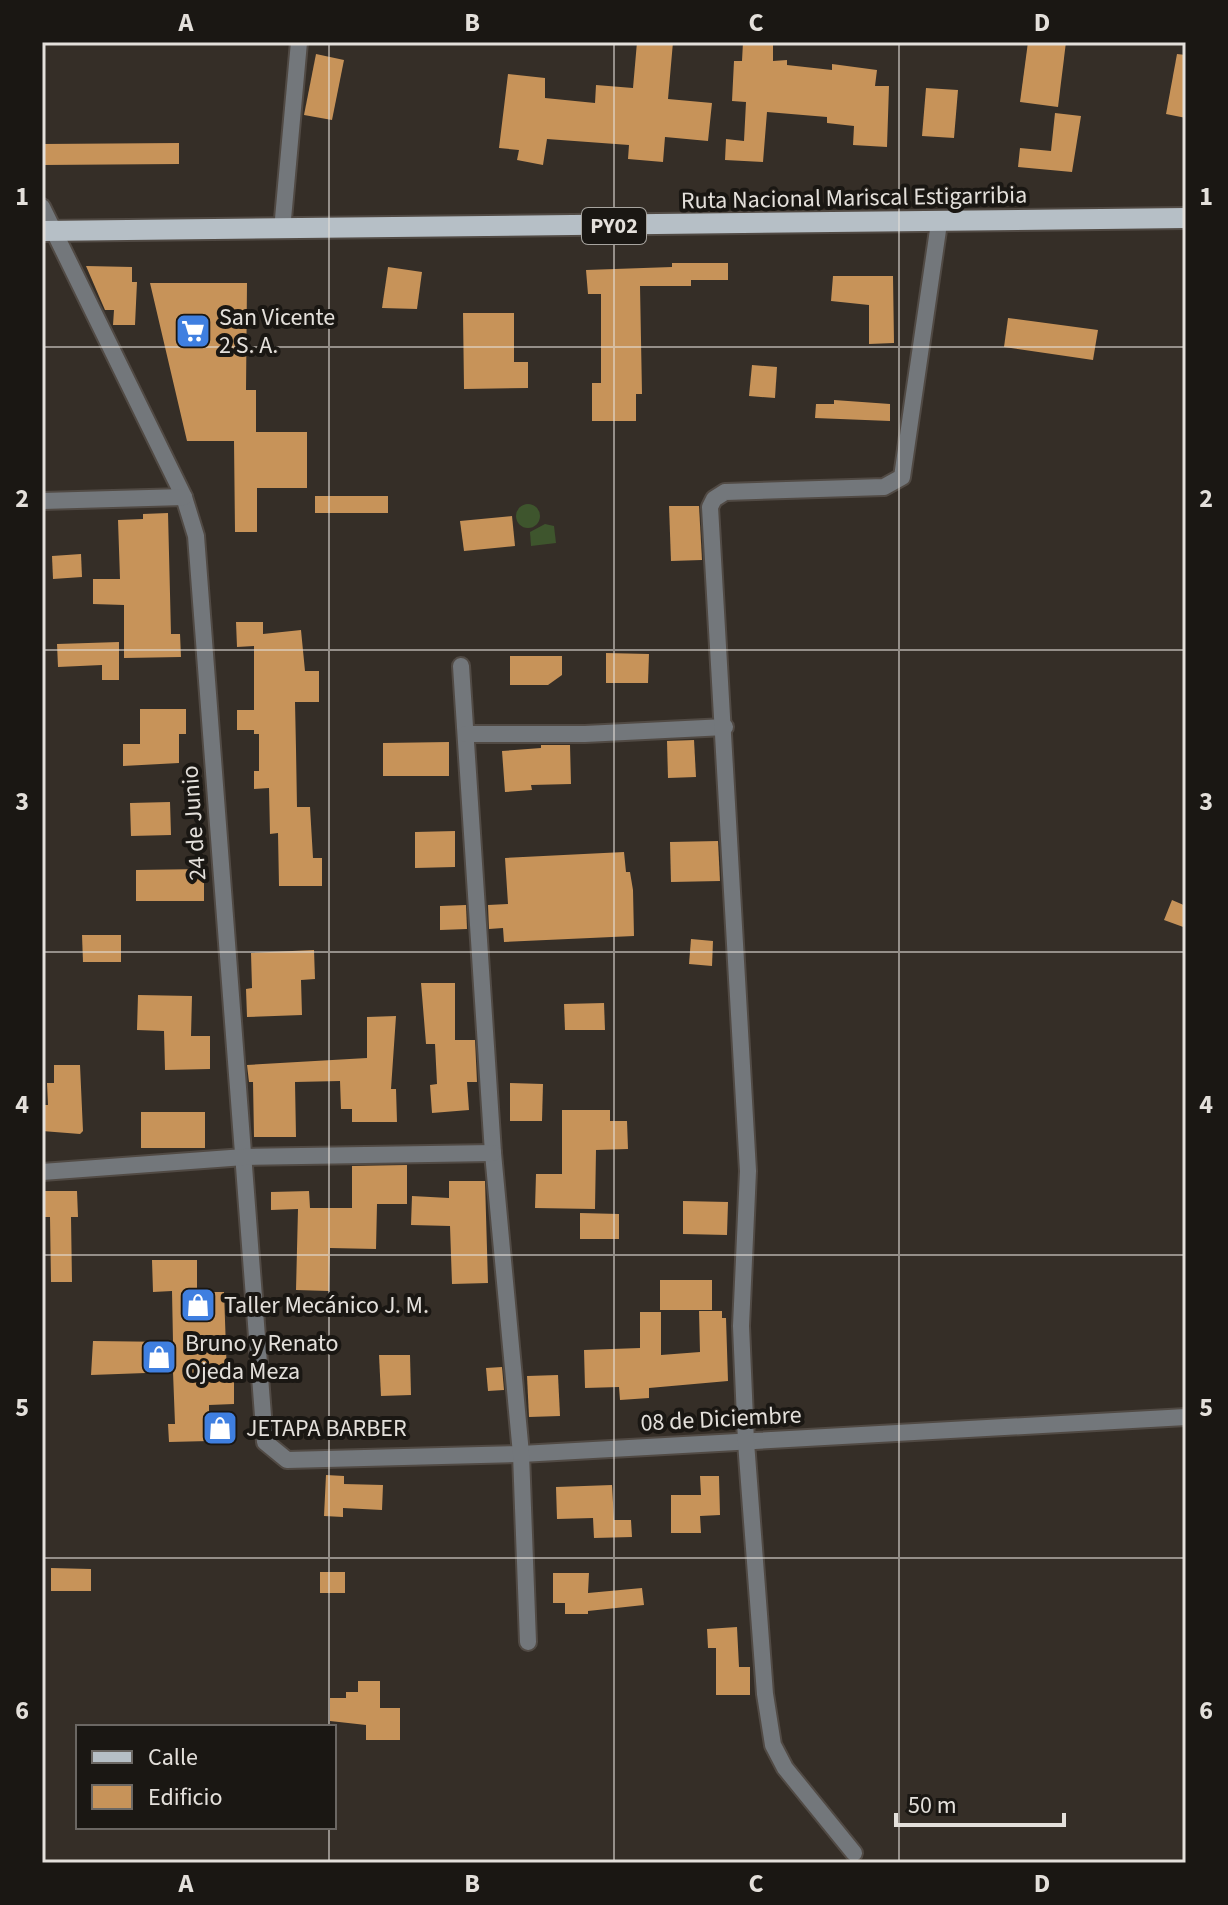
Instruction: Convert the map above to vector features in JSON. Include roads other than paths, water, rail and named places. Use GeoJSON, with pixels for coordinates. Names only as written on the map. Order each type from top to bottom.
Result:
{"type":"FeatureCollection","features":[{"type":"Feature","properties":{"kind":"main road","name":"Ruta Nacional Mariscal Estigarribia"},"geometry":{"type":"LineString","coordinates":[[49,231],[1186,218]]}},
{"type":"Feature","properties":{"kind":"street"},"geometry":{"type":"LineString","coordinates":[[282,230],[299,42]]}},
{"type":"Feature","properties":{"kind":"street","name":"24 de Junio"},"geometry":{"type":"LineString","coordinates":[[42,207],[49,231],[184,497],[196,536],[265,1442]]}},
{"type":"Feature","properties":{"kind":"street"},"geometry":{"type":"LineString","coordinates":[[854,1853],[785,1768],[773,1745],[753,1566],[741,1326],[748,1171],[711,503],[725,492],[884,487],[902,477],[939,223]]}},
{"type":"Feature","properties":{"kind":"street"},"geometry":{"type":"LineString","coordinates":[[42,501],[184,497]]}},
{"type":"Feature","properties":{"kind":"street"},"geometry":{"type":"LineString","coordinates":[[461,666],[493,1153],[521,1454],[528,1642]]}},
{"type":"Feature","properties":{"kind":"street"},"geometry":{"type":"LineString","coordinates":[[466,734],[585,734],[725,727]]}},
{"type":"Feature","properties":{"kind":"street"},"geometry":{"type":"LineString","coordinates":[[42,1172],[244,1157],[493,1153]]}},
{"type":"Feature","properties":{"kind":"street","name":"08 de Diciembre"},"geometry":{"type":"LineString","coordinates":[[265,1442],[287,1460],[521,1454],[1186,1417]]}},
{"type":"Feature","properties":{"kind":"place","name":"San Vicente 2 S. A."},"geometry":{"type":"Point","coordinates":[193,331]}},
{"type":"Feature","properties":{"kind":"place","name":"Taller Mecánico J. M."},"geometry":{"type":"Point","coordinates":[198,1305]}},
{"type":"Feature","properties":{"kind":"place","name":"Bruno y Renato Ojeda Meza"},"geometry":{"type":"Point","coordinates":[159,1357]}},
{"type":"Feature","properties":{"kind":"place","name":"JETAPA BARBER"},"geometry":{"type":"Point","coordinates":[220,1428]}}]}
